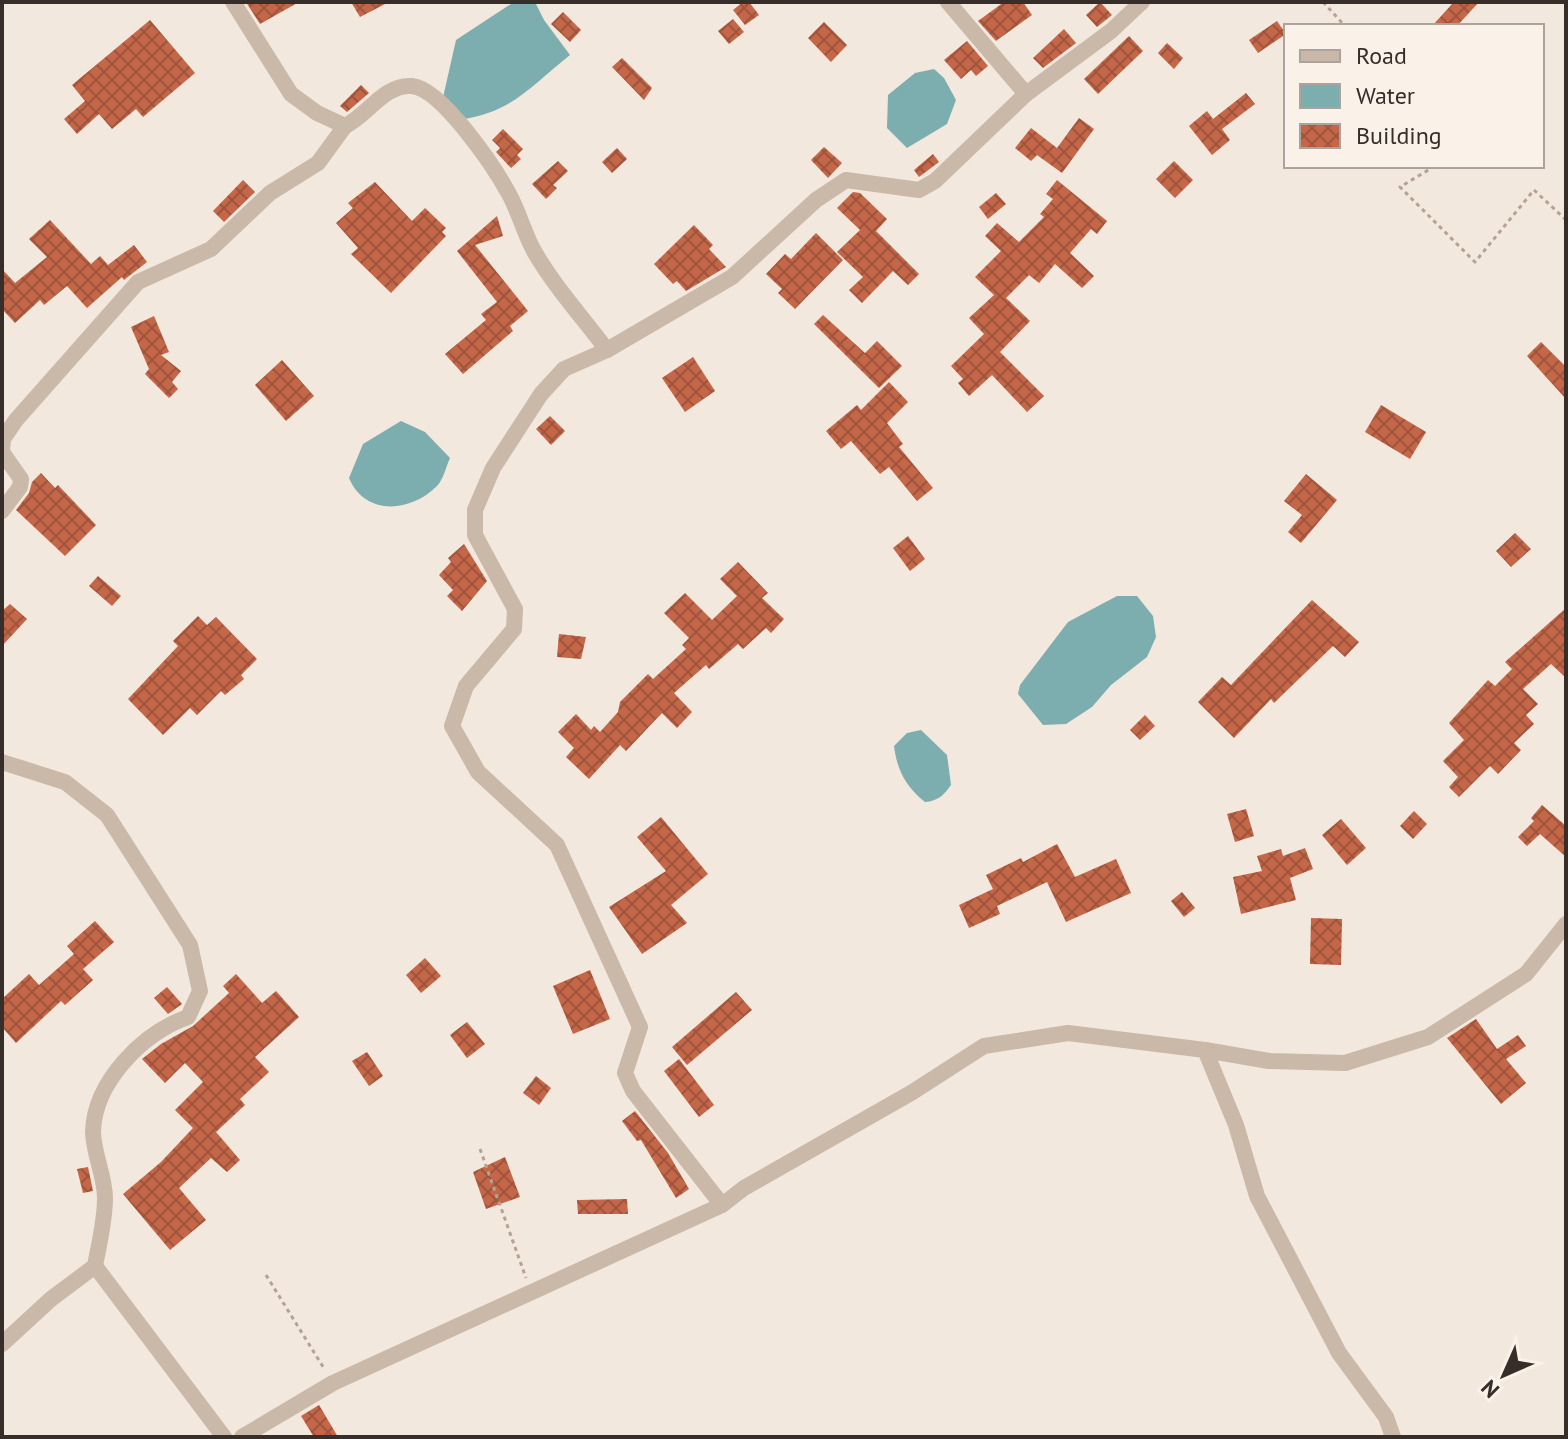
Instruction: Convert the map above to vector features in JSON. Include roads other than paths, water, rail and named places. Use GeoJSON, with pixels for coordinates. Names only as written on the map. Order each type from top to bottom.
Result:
{"type":"FeatureCollection","features":[{"type":"Feature","properties":{"kind":"street"},"geometry":{"type":"LineString","coordinates":[[233,2],[291,94],[317,113],[345,126]]}},
{"type":"Feature","properties":{"kind":"street"},"geometry":{"type":"LineString","coordinates":[[948,2],[1026,94]]}},
{"type":"Feature","properties":{"kind":"street"},"geometry":{"type":"LineString","coordinates":[[722,1205],[633,1091],[625,1073],[640,1027],[557,845],[478,772],[452,726],[466,686],[514,629],[515,609],[475,535],[475,510],[493,468],[541,394],[564,369],[607,350],[732,277],[816,200],[846,180],[919,190],[935,181],[1026,94],[1111,31],[1142,2]]}},
{"type":"Feature","properties":{"kind":"street"},"geometry":{"type":"LineString","coordinates":[[2,511],[20,487],[21,479],[2,451],[3,439],[16,420],[138,282],[211,249],[270,193],[318,163],[345,126],[359,120],[389,91],[409,86],[423,88],[467,132],[508,193],[534,251],[607,350]]}},
{"type":"Feature","properties":{"kind":"street"},"geometry":{"type":"LineString","coordinates":[[2,762],[65,782],[92,800],[107,815],[190,945],[200,991],[188,1017],[167,1025],[141,1046],[115,1073],[100,1099],[93,1131],[105,1197],[95,1266],[51,1299],[2,1344]]}},
{"type":"Feature","properties":{"kind":"street"},"geometry":{"type":"LineString","coordinates":[[242,1437],[333,1383],[722,1205],[744,1188],[911,1093],[984,1046],[1068,1033],[1269,1061],[1345,1063],[1428,1037],[1526,974],[1566,924]]}},
{"type":"Feature","properties":{"kind":"street"},"geometry":{"type":"LineString","coordinates":[[1205,1050],[1236,1125],[1257,1196],[1339,1353],[1386,1417],[1393,1437]]}},
{"type":"Feature","properties":{"kind":"street"},"geometry":{"type":"LineString","coordinates":[[95,1266],[224,1437]]}},
{"type":"Feature","properties":{"kind":"water"},"geometry":{"type":"Polygon","coordinates":[[[514,2],[535,2],[544,20],[570,55],[510,103],[464,119],[442,102],[456,40],[514,2]]]}},
{"type":"Feature","properties":{"kind":"water"},"geometry":{"type":"Polygon","coordinates":[[[934,69],[944,78],[956,100],[947,124],[907,148],[887,128],[888,95],[915,73],[934,69]]]}},
{"type":"Feature","properties":{"kind":"water"},"geometry":{"type":"Polygon","coordinates":[[[401,421],[425,432],[450,458],[443,477],[426,495],[402,505],[377,504],[356,490],[349,478],[363,444],[401,421]]]}},
{"type":"Feature","properties":{"kind":"water"},"geometry":{"type":"Polygon","coordinates":[[[1117,596],[1137,596],[1153,616],[1156,637],[1147,657],[1111,685],[1092,707],[1066,724],[1043,725],[1018,694],[1020,685],[1068,622],[1117,596]]]}},
{"type":"Feature","properties":{"kind":"water"},"geometry":{"type":"Polygon","coordinates":[[[921,730],[947,755],[951,785],[940,797],[925,802],[904,777],[894,746],[907,733],[921,730]]]}}]}
